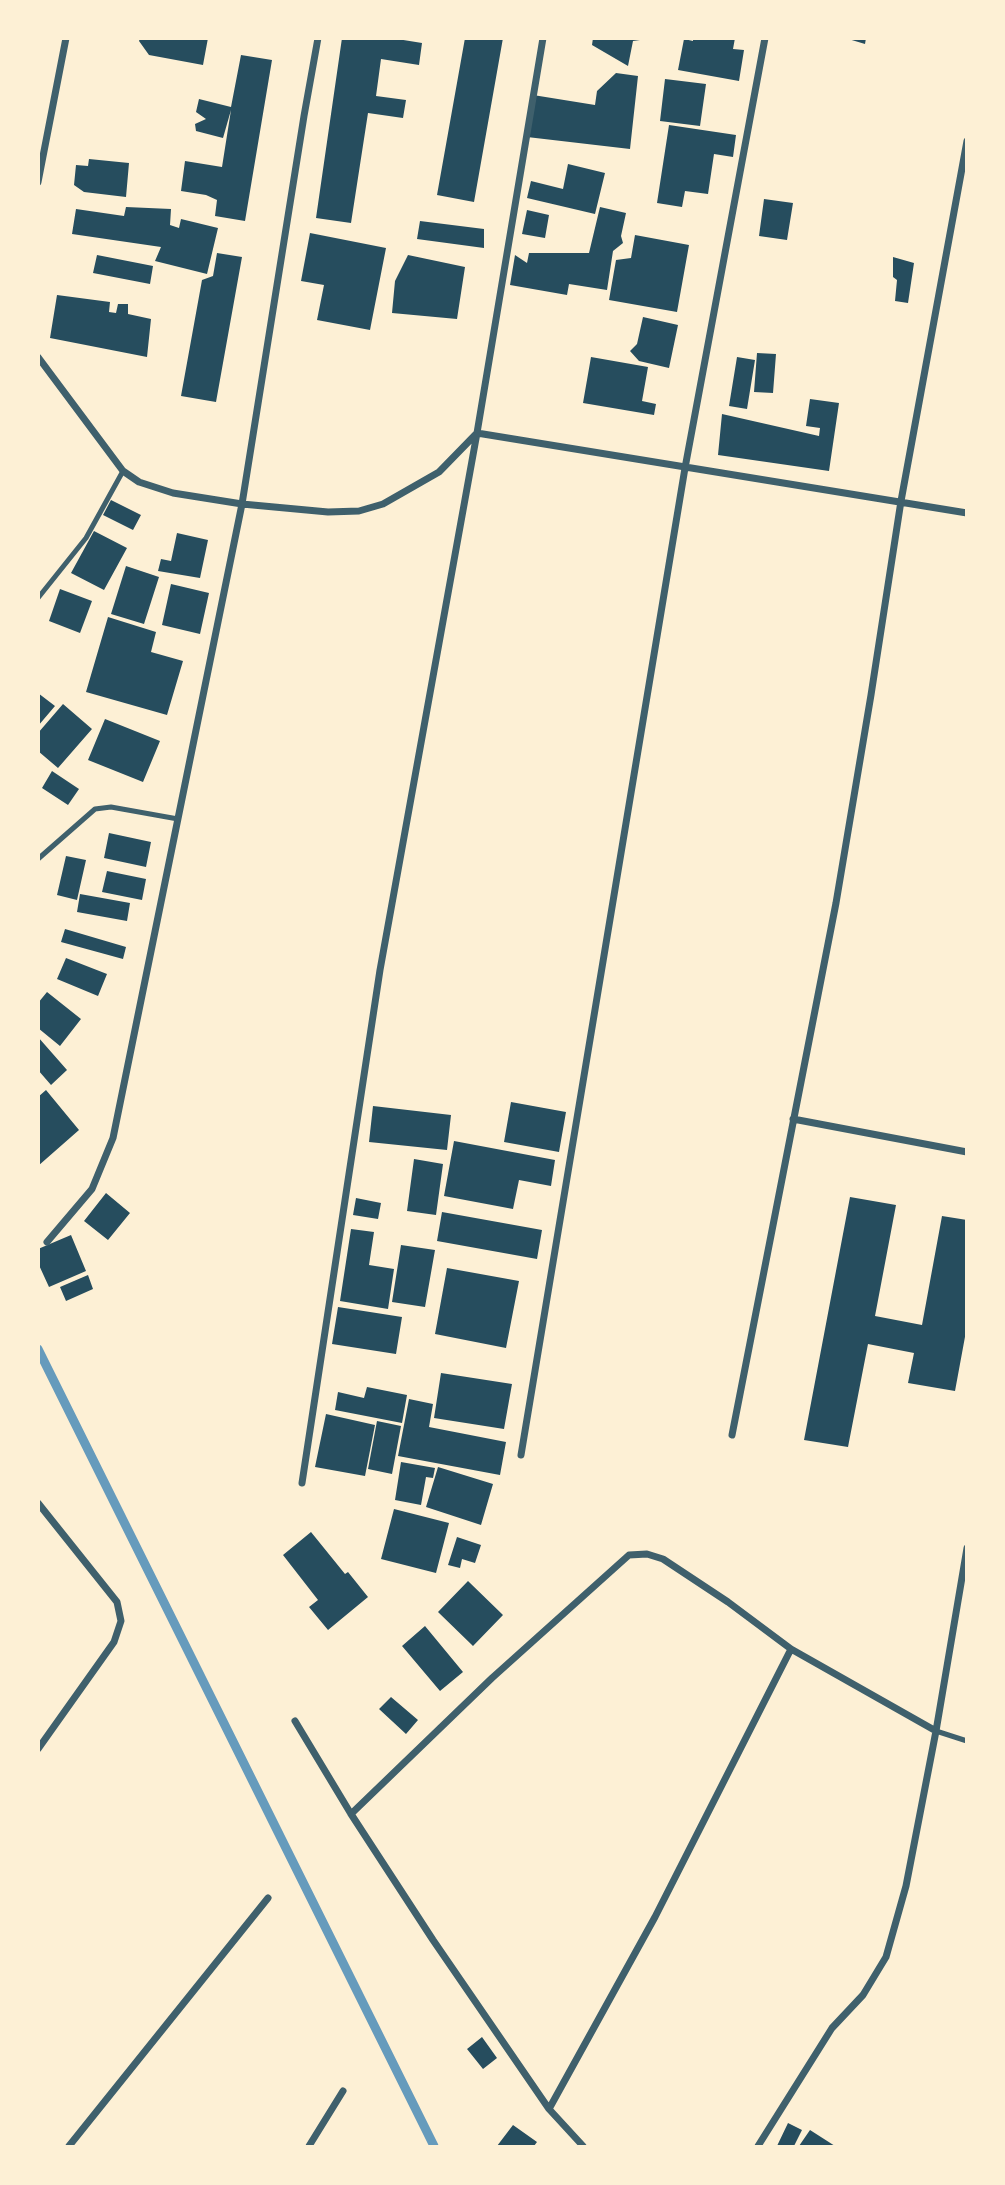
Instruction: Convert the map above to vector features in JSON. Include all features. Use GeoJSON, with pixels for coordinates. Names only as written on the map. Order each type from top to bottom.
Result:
{"type":"FeatureCollection","features":[{"type":"Feature","properties":{"kind":"street"},"geometry":{"type":"LineString","coordinates":[[38,183],[66,38]]}},
{"type":"Feature","properties":{"kind":"street"},"geometry":{"type":"LineString","coordinates":[[47,1242],[92,1189],[113,1138],[242,504],[318,38]]}},
{"type":"Feature","properties":{"kind":"street"},"geometry":{"type":"LineString","coordinates":[[302,1483],[380,970],[478,433],[543,38]]}},
{"type":"Feature","properties":{"kind":"street"},"geometry":{"type":"LineString","coordinates":[[521,1454],[685,468],[765,38]]}},
{"type":"Feature","properties":{"kind":"street"},"geometry":{"type":"LineString","coordinates":[[732,1435],[836,903],[872,695],[901,501],[967,141]]}},
{"type":"Feature","properties":{"kind":"street"},"geometry":{"type":"LineString","coordinates":[[38,357],[123,471],[139,482],[173,493],[242,504],[328,512],[359,511],[383,504],[439,472],[478,433]]}},
{"type":"Feature","properties":{"kind":"street"},"geometry":{"type":"LineString","coordinates":[[478,433],[967,513]]}},
{"type":"Feature","properties":{"kind":"street"},"geometry":{"type":"LineString","coordinates":[[793,1119],[967,1152]]}},
{"type":"Feature","properties":{"kind":"street"},"geometry":{"type":"LineString","coordinates":[[38,1503],[117,1602],[121,1621],[114,1642],[38,1749]]}},
{"type":"Feature","properties":{"kind":"street"},"geometry":{"type":"LineString","coordinates":[[758,2147],[832,2028],[863,1995],[886,1957],[906,1886],[967,1548]]}},
{"type":"Feature","properties":{"kind":"street"},"geometry":{"type":"LineString","coordinates":[[351,1814],[492,1678],[629,1555],[647,1554],[663,1559],[728,1602],[791,1649],[936,1731]]}},
{"type":"Feature","properties":{"kind":"street"},"geometry":{"type":"LineString","coordinates":[[549,2109],[655,1917],[791,1649]]}},
{"type":"Feature","properties":{"kind":"street"},"geometry":{"type":"LineString","coordinates":[[295,1721],[351,1814],[433,1940],[549,2109],[583,2147]]}},
{"type":"Feature","properties":{"kind":"street"},"geometry":{"type":"LineString","coordinates":[[69,2147],[268,1898]]}},
{"type":"Feature","properties":{"kind":"street"},"geometry":{"type":"LineString","coordinates":[[309,2147],[343,2091]]}},
{"type":"Feature","properties":{"kind":"lane"},"geometry":{"type":"LineString","coordinates":[[38,598],[86,538],[123,471]]}},
{"type":"Feature","properties":{"kind":"lane"},"geometry":{"type":"LineString","coordinates":[[38,859],[82,818],[95,810],[111,807],[178,819]]}},
{"type":"Feature","properties":{"kind":"lane"},"geometry":{"type":"LineString","coordinates":[[936,1731],[967,1741]]}},
{"type":"Feature","properties":{"kind":"building"},"geometry":{"type":"Polygon","coordinates":[[[140,38],[208,38],[203,65],[149,55],[139,41],[140,38]]]}},
{"type":"Feature","properties":{"kind":"building"},"geometry":{"type":"Polygon","coordinates":[[[342,38],[391,38],[422,43],[419,65],[381,59],[376,96],[406,100],[403,118],[368,113],[351,223],[316,218],[342,38]]]}},
{"type":"Feature","properties":{"kind":"building"},"geometry":{"type":"Polygon","coordinates":[[[465,38],[503,38],[474,202],[437,195],[465,38]]]}},
{"type":"Feature","properties":{"kind":"building"},"geometry":{"type":"Polygon","coordinates":[[[593,38],[640,40],[633,41],[628,66],[592,45],[593,38]]]}},
{"type":"Feature","properties":{"kind":"building"},"geometry":{"type":"Polygon","coordinates":[[[693,38],[735,38],[733,49],[744,50],[739,81],[678,70],[684,39],[693,41],[693,38]]]}},
{"type":"Feature","properties":{"kind":"building"},"geometry":{"type":"Polygon","coordinates":[[[845,38],[866,38],[865,44],[845,38]]]}},
{"type":"Feature","properties":{"kind":"building"},"geometry":{"type":"Polygon","coordinates":[[[241,55],[272,60],[245,221],[215,216],[217,200],[206,195],[181,191],[185,161],[222,167],[231,110],[223,138],[196,131],[195,124],[206,119],[196,112],[199,99],[231,107],[241,55]]]}},
{"type":"Feature","properties":{"kind":"building"},"geometry":{"type":"Polygon","coordinates":[[[616,73],[638,76],[630,149],[527,137],[533,95],[595,105],[597,91],[616,73]]]}},
{"type":"Feature","properties":{"kind":"building"},"geometry":{"type":"Polygon","coordinates":[[[665,79],[706,84],[700,126],[660,121],[665,79]]]}},
{"type":"Feature","properties":{"kind":"building"},"geometry":{"type":"Polygon","coordinates":[[[669,125],[736,135],[733,157],[714,154],[708,194],[685,191],[682,207],[657,203],[669,125]]]}},
{"type":"Feature","properties":{"kind":"building"},"geometry":{"type":"Polygon","coordinates":[[[89,159],[129,163],[126,197],[84,192],[74,185],[76,165],[88,166],[89,159]]]}},
{"type":"Feature","properties":{"kind":"building"},"geometry":{"type":"Polygon","coordinates":[[[568,164],[605,173],[595,214],[527,198],[531,181],[563,189],[568,164]]]}},
{"type":"Feature","properties":{"kind":"building"},"geometry":{"type":"Polygon","coordinates":[[[764,199],[793,203],[787,240],[759,236],[764,199]]]}},
{"type":"Feature","properties":{"kind":"building"},"geometry":{"type":"Polygon","coordinates":[[[126,207],[171,209],[170,225],[179,228],[181,219],[218,228],[207,274],[155,261],[161,247],[72,234],[76,209],[124,216],[126,207]]]}},
{"type":"Feature","properties":{"kind":"building"},"geometry":{"type":"Polygon","coordinates":[[[600,207],[626,213],[621,236],[623,243],[613,251],[607,290],[569,284],[567,295],[510,285],[515,255],[527,263],[529,253],[589,253],[600,207]]]}},
{"type":"Feature","properties":{"kind":"building"},"geometry":{"type":"Polygon","coordinates":[[[527,210],[549,215],[545,238],[522,234],[527,210]]]}},
{"type":"Feature","properties":{"kind":"building"},"geometry":{"type":"Polygon","coordinates":[[[420,221],[484,229],[484,248],[417,239],[420,221]]]}},
{"type":"Feature","properties":{"kind":"building"},"geometry":{"type":"Polygon","coordinates":[[[310,233],[386,248],[370,330],[317,320],[324,285],[301,281],[310,233]]]}},
{"type":"Feature","properties":{"kind":"building"},"geometry":{"type":"Polygon","coordinates":[[[635,235],[689,245],[677,312],[609,300],[616,260],[631,258],[635,235]]]}},
{"type":"Feature","properties":{"kind":"building"},"geometry":{"type":"Polygon","coordinates":[[[217,253],[242,257],[216,402],[181,396],[202,280],[213,276],[217,253]]]}},
{"type":"Feature","properties":{"kind":"building"},"geometry":{"type":"Polygon","coordinates":[[[97,255],[153,266],[150,284],[93,273],[97,255]]]}},
{"type":"Feature","properties":{"kind":"building"},"geometry":{"type":"Polygon","coordinates":[[[408,255],[465,267],[457,319],[392,313],[395,281],[408,255]]]}},
{"type":"Feature","properties":{"kind":"building"},"geometry":{"type":"Polygon","coordinates":[[[893,257],[914,263],[908,303],[895,301],[897,280],[893,277],[893,257]]]}},
{"type":"Feature","properties":{"kind":"building"},"geometry":{"type":"Polygon","coordinates":[[[57,295],[110,302],[109,312],[116,313],[118,304],[128,304],[128,314],[151,319],[147,357],[50,338],[57,295]]]}},
{"type":"Feature","properties":{"kind":"building"},"geometry":{"type":"Polygon","coordinates":[[[643,317],[678,325],[669,368],[639,361],[630,351],[637,344],[643,317]]]}},
{"type":"Feature","properties":{"kind":"building"},"geometry":{"type":"Polygon","coordinates":[[[757,353],[776,354],[773,393],[754,392],[757,353]]]}},
{"type":"Feature","properties":{"kind":"building"},"geometry":{"type":"Polygon","coordinates":[[[591,357],[648,367],[642,401],[656,404],[654,415],[583,403],[591,357]]]}},
{"type":"Feature","properties":{"kind":"building"},"geometry":{"type":"Polygon","coordinates":[[[737,357],[755,360],[747,409],[729,406],[737,357]]]}},
{"type":"Feature","properties":{"kind":"building"},"geometry":{"type":"Polygon","coordinates":[[[810,399],[839,403],[829,471],[718,455],[722,414],[819,436],[820,428],[806,426],[810,399]]]}},
{"type":"Feature","properties":{"kind":"building"},"geometry":{"type":"Polygon","coordinates":[[[111,500],[141,515],[133,530],[103,515],[111,500]]]}},
{"type":"Feature","properties":{"kind":"building"},"geometry":{"type":"Polygon","coordinates":[[[94,531],[127,548],[104,590],[71,573],[94,531]]]}},
{"type":"Feature","properties":{"kind":"building"},"geometry":{"type":"Polygon","coordinates":[[[177,533],[208,540],[200,578],[158,571],[161,559],[171,561],[177,533]]]}},
{"type":"Feature","properties":{"kind":"building"},"geometry":{"type":"Polygon","coordinates":[[[126,566],[159,577],[144,624],[111,614],[126,566]]]}},
{"type":"Feature","properties":{"kind":"building"},"geometry":{"type":"Polygon","coordinates":[[[171,584],[209,593],[200,634],[162,625],[171,584]]]}},
{"type":"Feature","properties":{"kind":"building"},"geometry":{"type":"Polygon","coordinates":[[[60,589],[92,601],[80,633],[49,621],[60,589]]]}},
{"type":"Feature","properties":{"kind":"building"},"geometry":{"type":"Polygon","coordinates":[[[108,617],[156,632],[151,652],[183,661],[167,715],[86,692],[108,617]]]}},
{"type":"Feature","properties":{"kind":"building"},"geometry":{"type":"Polygon","coordinates":[[[38,693],[55,706],[38,726],[38,693]]]}},
{"type":"Feature","properties":{"kind":"building"},"geometry":{"type":"Polygon","coordinates":[[[63,704],[92,729],[58,768],[38,751],[38,733],[63,704]]]}},
{"type":"Feature","properties":{"kind":"building"},"geometry":{"type":"Polygon","coordinates":[[[105,719],[160,741],[143,782],[88,760],[105,719]]]}},
{"type":"Feature","properties":{"kind":"building"},"geometry":{"type":"Polygon","coordinates":[[[52,771],[79,789],[68,805],[42,788],[52,771]]]}},
{"type":"Feature","properties":{"kind":"building"},"geometry":{"type":"Polygon","coordinates":[[[109,833],[151,842],[146,867],[104,858],[109,833]]]}},
{"type":"Feature","properties":{"kind":"building"},"geometry":{"type":"Polygon","coordinates":[[[66,856],[86,860],[77,900],[57,895],[66,856]]]}},
{"type":"Feature","properties":{"kind":"building"},"geometry":{"type":"Polygon","coordinates":[[[107,871],[146,879],[142,900],[102,892],[107,871]]]}},
{"type":"Feature","properties":{"kind":"building"},"geometry":{"type":"Polygon","coordinates":[[[80,894],[130,903],[127,921],[77,912],[80,894]]]}},
{"type":"Feature","properties":{"kind":"building"},"geometry":{"type":"Polygon","coordinates":[[[65,929],[126,947],[123,959],[61,942],[65,929]]]}},
{"type":"Feature","properties":{"kind":"building"},"geometry":{"type":"Polygon","coordinates":[[[66,958],[107,974],[98,996],[57,979],[66,958]]]}},
{"type":"Feature","properties":{"kind":"building"},"geometry":{"type":"Polygon","coordinates":[[[47,992],[81,1019],[60,1046],[38,1028],[38,1003],[47,992]]]}},
{"type":"Feature","properties":{"kind":"building"},"geometry":{"type":"Polygon","coordinates":[[[38,1037],[67,1070],[51,1085],[38,1070],[38,1037]]]}},
{"type":"Feature","properties":{"kind":"building"},"geometry":{"type":"Polygon","coordinates":[[[46,1090],[79,1130],[38,1166],[38,1097],[46,1090]]]}},
{"type":"Feature","properties":{"kind":"building"},"geometry":{"type":"Polygon","coordinates":[[[511,1102],[566,1112],[559,1152],[504,1142],[511,1102]]]}},
{"type":"Feature","properties":{"kind":"building"},"geometry":{"type":"Polygon","coordinates":[[[373,1106],[451,1115],[447,1150],[369,1142],[373,1106]]]}},
{"type":"Feature","properties":{"kind":"building"},"geometry":{"type":"Polygon","coordinates":[[[454,1141],[555,1160],[551,1186],[519,1180],[513,1209],[444,1196],[454,1141]]]}},
{"type":"Feature","properties":{"kind":"building"},"geometry":{"type":"Polygon","coordinates":[[[414,1159],[443,1164],[436,1215],[407,1211],[414,1159]]]}},
{"type":"Feature","properties":{"kind":"building"},"geometry":{"type":"Polygon","coordinates":[[[106,1193],[130,1213],[108,1240],[84,1221],[106,1193]]]}},
{"type":"Feature","properties":{"kind":"building"},"geometry":{"type":"Polygon","coordinates":[[[850,1197],[896,1205],[875,1316],[922,1325],[942,1216],[967,1220],[967,1326],[955,1391],[908,1383],[914,1353],[868,1344],[848,1447],[804,1440],[850,1197]]]}},
{"type":"Feature","properties":{"kind":"building"},"geometry":{"type":"Polygon","coordinates":[[[356,1198],[381,1203],[378,1219],[353,1215],[356,1198]]]}},
{"type":"Feature","properties":{"kind":"building"},"geometry":{"type":"Polygon","coordinates":[[[442,1212],[542,1230],[537,1259],[437,1241],[442,1212]]]}},
{"type":"Feature","properties":{"kind":"building"},"geometry":{"type":"Polygon","coordinates":[[[351,1229],[374,1232],[369,1265],[394,1269],[388,1309],[340,1301],[351,1229]]]}},
{"type":"Feature","properties":{"kind":"building"},"geometry":{"type":"Polygon","coordinates":[[[71,1235],[86,1271],[49,1287],[38,1263],[38,1249],[71,1235]]]}},
{"type":"Feature","properties":{"kind":"building"},"geometry":{"type":"Polygon","coordinates":[[[401,1245],[435,1250],[425,1307],[392,1302],[401,1245]]]}},
{"type":"Feature","properties":{"kind":"building"},"geometry":{"type":"Polygon","coordinates":[[[447,1268],[519,1281],[506,1348],[435,1334],[447,1268]]]}},
{"type":"Feature","properties":{"kind":"building"},"geometry":{"type":"Polygon","coordinates":[[[88,1275],[93,1289],[66,1301],[60,1287],[88,1275]]]}},
{"type":"Feature","properties":{"kind":"building"},"geometry":{"type":"Polygon","coordinates":[[[338,1307],[402,1317],[396,1354],[332,1344],[338,1307]]]}},
{"type":"Feature","properties":{"kind":"building"},"geometry":{"type":"Polygon","coordinates":[[[441,1373],[512,1384],[504,1429],[434,1418],[441,1373]]]}},
{"type":"Feature","properties":{"kind":"building"},"geometry":{"type":"Polygon","coordinates":[[[367,1387],[407,1395],[402,1423],[335,1410],[338,1392],[364,1398],[367,1387]]]}},
{"type":"Feature","properties":{"kind":"building"},"geometry":{"type":"Polygon","coordinates":[[[409,1399],[433,1404],[429,1427],[506,1442],[500,1475],[398,1456],[409,1399]]]}},
{"type":"Feature","properties":{"kind":"building"},"geometry":{"type":"Polygon","coordinates":[[[326,1414],[375,1425],[365,1476],[315,1467],[326,1414]]]}},
{"type":"Feature","properties":{"kind":"building"},"geometry":{"type":"Polygon","coordinates":[[[377,1421],[401,1426],[392,1474],[368,1469],[377,1421]]]}},
{"type":"Feature","properties":{"kind":"building"},"geometry":{"type":"Polygon","coordinates":[[[401,1462],[435,1468],[433,1478],[426,1477],[421,1505],[395,1500],[401,1462]]]}},
{"type":"Feature","properties":{"kind":"building"},"geometry":{"type":"Polygon","coordinates":[[[438,1467],[493,1484],[481,1525],[426,1507],[438,1467]]]}},
{"type":"Feature","properties":{"kind":"building"},"geometry":{"type":"Polygon","coordinates":[[[394,1509],[449,1523],[436,1573],[381,1559],[394,1509]]]}},
{"type":"Feature","properties":{"kind":"building"},"geometry":{"type":"Polygon","coordinates":[[[311,1532],[345,1574],[348,1572],[368,1597],[328,1630],[309,1607],[318,1600],[283,1555],[311,1532]]]}},
{"type":"Feature","properties":{"kind":"building"},"geometry":{"type":"Polygon","coordinates":[[[457,1537],[481,1545],[475,1563],[462,1559],[460,1568],[448,1565],[457,1537]]]}},
{"type":"Feature","properties":{"kind":"building"},"geometry":{"type":"Polygon","coordinates":[[[468,1581],[503,1615],[473,1646],[438,1612],[468,1581]]]}},
{"type":"Feature","properties":{"kind":"building"},"geometry":{"type":"Polygon","coordinates":[[[425,1626],[463,1672],[440,1691],[402,1646],[425,1626]]]}},
{"type":"Feature","properties":{"kind":"building"},"geometry":{"type":"Polygon","coordinates":[[[391,1697],[418,1720],[406,1734],[379,1709],[391,1697]]]}},
{"type":"Feature","properties":{"kind":"building"},"geometry":{"type":"Polygon","coordinates":[[[482,2037],[497,2058],[483,2069],[467,2049],[482,2037]]]}},
{"type":"Feature","properties":{"kind":"building"},"geometry":{"type":"Polygon","coordinates":[[[788,2123],[802,2130],[794,2146],[777,2146],[788,2123]]]}},
{"type":"Feature","properties":{"kind":"building"},"geometry":{"type":"Polygon","coordinates":[[[513,2125],[537,2142],[534,2146],[497,2146],[513,2125]]]}},
{"type":"Feature","properties":{"kind":"building"},"geometry":{"type":"Polygon","coordinates":[[[810,2130],[835,2146],[799,2146],[810,2130]]]}},
{"type":"Feature","properties":{"kind":"waterway"},"geometry":{"type":"LineString","coordinates":[[38,1349],[434,2146]]}}]}
